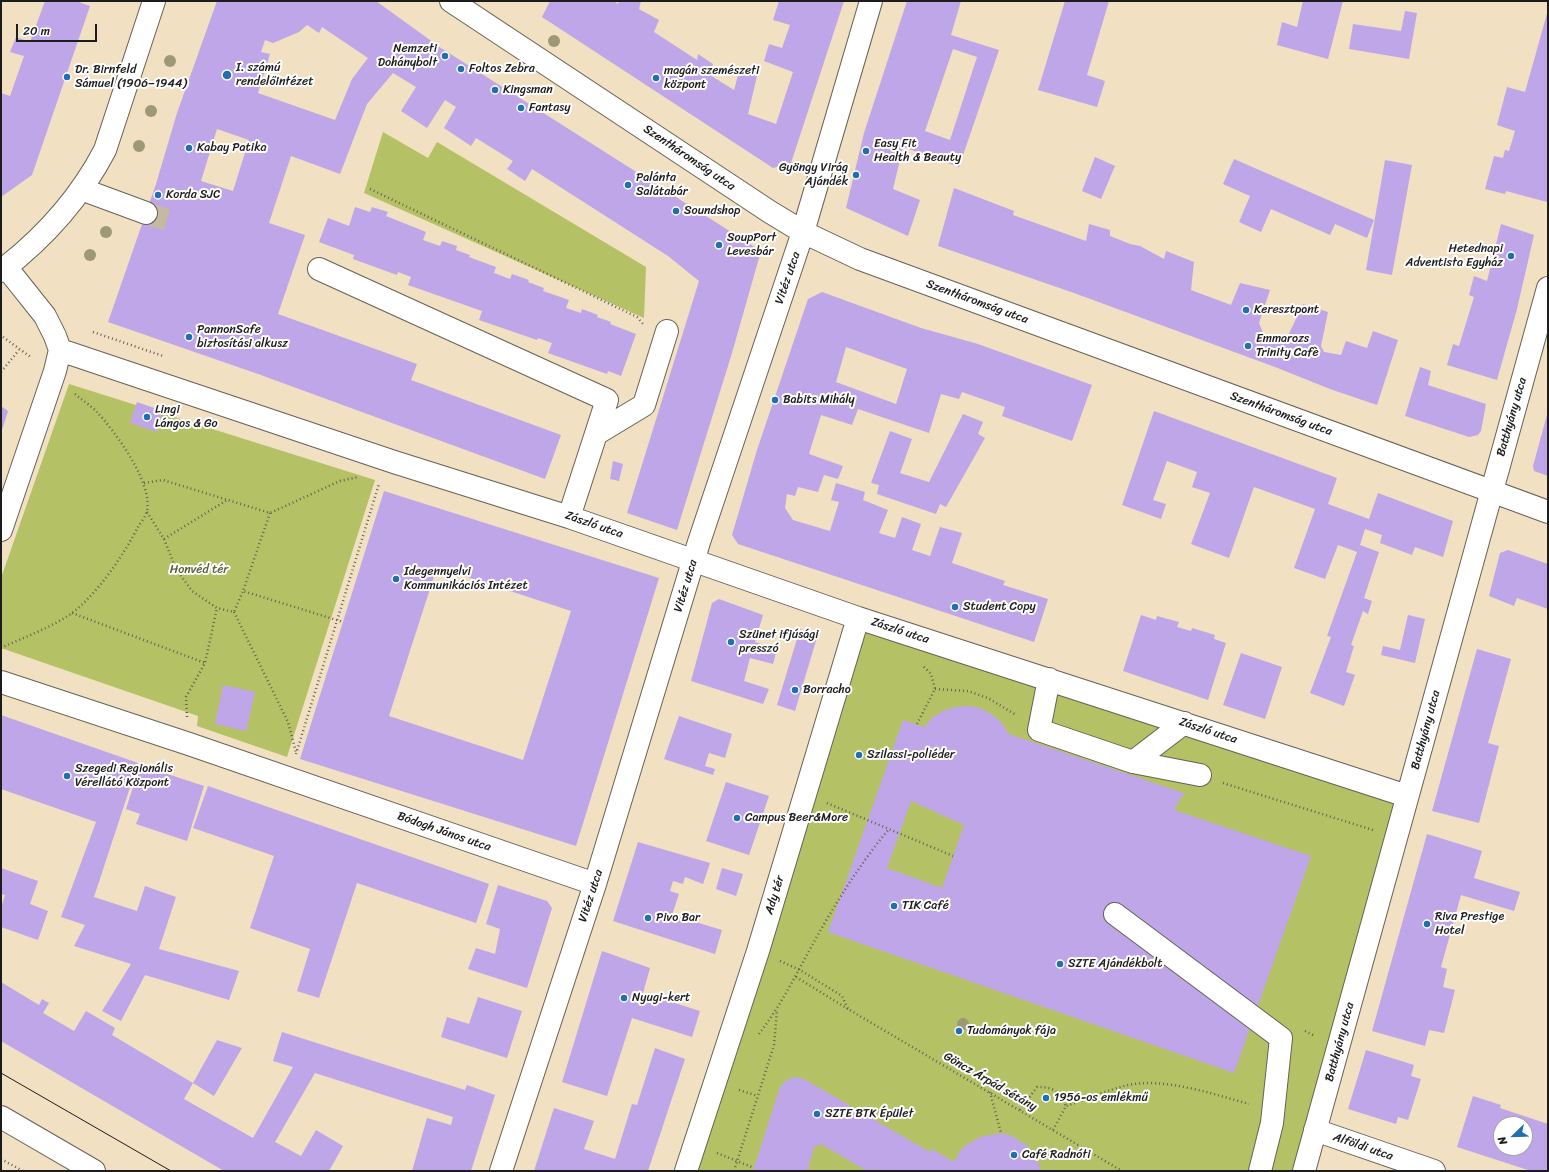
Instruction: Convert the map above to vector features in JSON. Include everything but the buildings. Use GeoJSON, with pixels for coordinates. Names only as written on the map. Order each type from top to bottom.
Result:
{"type":"FeatureCollection","features":[{"type":"Feature","properties":{"kind":"street"},"geometry":{"type":"LineString","coordinates":[[1,530],[48,393],[60,350],[45,316],[4,269],[43,236],[94,171],[105,150],[154,1]]}},
{"type":"Feature","properties":{"kind":"street","name":"Szentháromság utca"},"geometry":{"type":"LineString","coordinates":[[451,1],[770,212],[804,232],[868,262],[1548,512]]}},
{"type":"Feature","properties":{"kind":"street","name":"Vitéz utca"},"geometry":{"type":"LineString","coordinates":[[501,1171],[594,884],[694,560],[804,232],[871,1]]}},
{"type":"Feature","properties":{"kind":"street"},"geometry":{"type":"LineString","coordinates":[[81,189],[146,213]]}},
{"type":"Feature","properties":{"kind":"street"},"geometry":{"type":"LineString","coordinates":[[319,270],[607,400],[569,516]]}},
{"type":"Feature","properties":{"kind":"street","name":"Batthyány utca"},"geometry":{"type":"LineString","coordinates":[[1304,1171],[1548,288]]}},
{"type":"Feature","properties":{"kind":"street"},"geometry":{"type":"LineString","coordinates":[[596,434],[644,405],[664,338]]}},
{"type":"Feature","properties":{"kind":"street"},"geometry":{"type":"LineString","coordinates":[[60,350],[394,462]]}},
{"type":"Feature","properties":{"kind":"street","name":"Zászló utca"},"geometry":{"type":"LineString","coordinates":[[394,462],[569,516],[858,618],[1407,796]]}},
{"type":"Feature","properties":{"kind":"street","name":"Ady tér"},"geometry":{"type":"LineString","coordinates":[[686,1171],[758,951],[858,618]]}},
{"type":"Feature","properties":{"kind":"street"},"geometry":{"type":"LineString","coordinates":[[1049,679],[1039,730],[1134,762],[1200,775]]}},
{"type":"Feature","properties":{"kind":"street"},"geometry":{"type":"LineString","coordinates":[[1,682],[294,780]]}},
{"type":"Feature","properties":{"kind":"street"},"geometry":{"type":"LineString","coordinates":[[1134,762],[1184,723]]}},
{"type":"Feature","properties":{"kind":"street","name":"Bódogh János utca"},"geometry":{"type":"LineString","coordinates":[[294,780],[594,884]]}},
{"type":"Feature","properties":{"kind":"street"},"geometry":{"type":"LineString","coordinates":[[1115,914],[1281,1038],[1272,1123],[1260,1171]]}},
{"type":"Feature","properties":{"kind":"street"},"geometry":{"type":"LineString","coordinates":[[1,1117],[94,1171]]}},
{"type":"Feature","properties":{"kind":"street","name":"Alföldi utca"},"geometry":{"type":"LineString","coordinates":[[1315,1130],[1434,1171]]}},
{"type":"Feature","properties":{"kind":"path"},"geometry":{"type":"LineString","coordinates":[[370,190],[638,317],[664,338]]}},
{"type":"Feature","properties":{"kind":"path"},"geometry":{"type":"LineString","coordinates":[[3,337],[34,360]]}},
{"type":"Feature","properties":{"kind":"path"},"geometry":{"type":"LineString","coordinates":[[1,372],[19,350]]}},
{"type":"Feature","properties":{"kind":"path"},"geometry":{"type":"LineString","coordinates":[[1,648],[44,629],[72,613],[96,588],[122,556],[147,512],[147,498],[144,483],[120,439],[95,410],[75,394]]}},
{"type":"Feature","properties":{"kind":"path"},"geometry":{"type":"LineString","coordinates":[[144,483],[163,480],[270,513],[340,481],[364,476],[394,462]]}},
{"type":"Feature","properties":{"kind":"path"},"geometry":{"type":"LineString","coordinates":[[294,780],[296,752],[380,480]]}},
{"type":"Feature","properties":{"kind":"path"},"geometry":{"type":"LineString","coordinates":[[164,539],[227,500]]}},
{"type":"Feature","properties":{"kind":"path"},"geometry":{"type":"LineString","coordinates":[[147,512],[164,539],[176,569],[192,591],[218,608],[234,612]]}},
{"type":"Feature","properties":{"kind":"path"},"geometry":{"type":"LineString","coordinates":[[270,513],[243,591],[234,612],[288,722],[296,752]]}},
{"type":"Feature","properties":{"kind":"path"},"geometry":{"type":"LineString","coordinates":[[243,591],[343,622]]}},
{"type":"Feature","properties":{"kind":"path"},"geometry":{"type":"LineString","coordinates":[[189,744],[186,697],[205,663],[218,608]]}},
{"type":"Feature","properties":{"kind":"path"},"geometry":{"type":"LineString","coordinates":[[72,613],[205,663]]}},
{"type":"Feature","properties":{"kind":"path"},"geometry":{"type":"LineString","coordinates":[[917,724],[935,689],[931,674],[921,664]]}},
{"type":"Feature","properties":{"kind":"path"},"geometry":{"type":"LineString","coordinates":[[935,689],[968,691],[988,698],[1039,730]]}},
{"type":"Feature","properties":{"kind":"path"},"geometry":{"type":"LineString","coordinates":[[1200,775],[1377,831]]}},
{"type":"Feature","properties":{"kind":"path"},"geometry":{"type":"LineString","coordinates":[[822,801],[954,856]]}},
{"type":"Feature","properties":{"kind":"path"},"geometry":{"type":"LineString","coordinates":[[800,970],[829,915],[871,850],[889,829]]}},
{"type":"Feature","properties":{"kind":"path","name":"Göncz Árpád sétány"},"geometry":{"type":"LineString","coordinates":[[758,951],[800,970],[842,996],[848,1009]]}},
{"type":"Feature","properties":{"kind":"path","name":"Göncz Árpád sétány"},"geometry":{"type":"LineString","coordinates":[[796,978],[1122,1171]]}},
{"type":"Feature","properties":{"kind":"path"},"geometry":{"type":"LineString","coordinates":[[734,1171],[774,1045],[777,1010]]}},
{"type":"Feature","properties":{"kind":"path"},"geometry":{"type":"LineString","coordinates":[[1053,1130],[1066,1106],[1125,1085],[1147,1084],[1190,1089],[1252,1105]]}},
{"type":"Feature","properties":{"kind":"path"},"geometry":{"type":"LineString","coordinates":[[1020,1110],[1037,1087],[1050,1087],[1058,1093],[1066,1106]]}},
{"type":"Feature","properties":{"kind":"path"},"geometry":{"type":"LineString","coordinates":[[738,1090],[758,1096]]}},
{"type":"Feature","properties":{"kind":"path"},"geometry":{"type":"LineString","coordinates":[[990,1092],[1001,1133]]}},
{"type":"Feature","properties":{"kind":"path"},"geometry":{"type":"LineString","coordinates":[[1036,1156],[1089,1151]]}},
{"type":"Feature","properties":{"kind":"path"},"geometry":{"type":"LineString","coordinates":[[1,1159],[23,1171]]}},
{"type":"Feature","properties":{"kind":"green space"},"geometry":{"type":"Polygon","coordinates":[[[383,132],[428,158],[437,142],[646,267],[644,318],[364,193],[383,132]]]}},
{"type":"Feature","properties":{"kind":"green space","name":"Honvéd tér"},"geometry":{"type":"Polygon","coordinates":[[[69,384],[375,480],[287,757],[197,726],[198,716],[1,648],[1,578],[69,384]]]}},
{"type":"Feature","properties":{"kind":"green space"},"geometry":{"type":"Polygon","coordinates":[[[858,618],[1407,796],[1304,1171],[686,1171],[858,618]]]}},
{"type":"Feature","properties":{"kind":"tunnel"},"geometry":{"type":"LineString","coordinates":[[146,213],[173,222]]}},
{"type":"Feature","properties":{"kind":"tram line"},"geometry":{"type":"LineString","coordinates":[[1,1073],[171,1171]]}},
{"type":"Feature","properties":{"kind":"place","name":"Nemzeti Dohánybolt"},"geometry":{"type":"Point","coordinates":[445,56]}},
{"type":"Feature","properties":{"kind":"place","name":"Foltos Zebra"},"geometry":{"type":"Point","coordinates":[461,69]}},
{"type":"Feature","properties":{"kind":"place","name":"I. számú rendelőintézet"},"geometry":{"type":"Point","coordinates":[227,75]}},
{"type":"Feature","properties":{"kind":"place","name":"Dr. Birnfeld Sámuel (1906–1944)"},"geometry":{"type":"Point","coordinates":[67,77]}},
{"type":"Feature","properties":{"kind":"place","name":"magán szemészeti központ"},"geometry":{"type":"Point","coordinates":[656,78]}},
{"type":"Feature","properties":{"kind":"place","name":"Kingsman"},"geometry":{"type":"Point","coordinates":[495,90]}},
{"type":"Feature","properties":{"kind":"place","name":"Fantasy"},"geometry":{"type":"Point","coordinates":[521,108]}},
{"type":"Feature","properties":{"kind":"place","name":"Kabay Patika"},"geometry":{"type":"Point","coordinates":[189,148]}},
{"type":"Feature","properties":{"kind":"place","name":"Easy Fit Health & Beauty"},"geometry":{"type":"Point","coordinates":[866,151]}},
{"type":"Feature","properties":{"kind":"place","name":"Gyöngy Virág Ajándék"},"geometry":{"type":"Point","coordinates":[856,175]}},
{"type":"Feature","properties":{"kind":"place","name":"Palánta Salátabár"},"geometry":{"type":"Point","coordinates":[628,185]}},
{"type":"Feature","properties":{"kind":"place","name":"Korda SJC"},"geometry":{"type":"Point","coordinates":[158,195]}},
{"type":"Feature","properties":{"kind":"place","name":"Soundshop"},"geometry":{"type":"Point","coordinates":[676,211]}},
{"type":"Feature","properties":{"kind":"place","name":"SoupPort Levesbár"},"geometry":{"type":"Point","coordinates":[719,245]}},
{"type":"Feature","properties":{"kind":"place","name":"Hetednapi Adventista Egyház"},"geometry":{"type":"Point","coordinates":[1511,256]}},
{"type":"Feature","properties":{"kind":"place","name":"Keresztpont"},"geometry":{"type":"Point","coordinates":[1246,310]}},
{"type":"Feature","properties":{"kind":"place","name":"PannonSafe biztosítási alkusz"},"geometry":{"type":"Point","coordinates":[189,337]}},
{"type":"Feature","properties":{"kind":"place","name":"Emmarozs Trinity Cafè"},"geometry":{"type":"Point","coordinates":[1248,346]}},
{"type":"Feature","properties":{"kind":"place","name":"Babits Mihály"},"geometry":{"type":"Point","coordinates":[775,400]}},
{"type":"Feature","properties":{"kind":"place","name":"Lingi Lángos & Go"},"geometry":{"type":"Point","coordinates":[147,417]}},
{"type":"Feature","properties":{"kind":"place","name":"Idegennyelvi Kommunikációs Intézet"},"geometry":{"type":"Point","coordinates":[396,579]}},
{"type":"Feature","properties":{"kind":"place","name":"Student Copy"},"geometry":{"type":"Point","coordinates":[955,607]}},
{"type":"Feature","properties":{"kind":"place","name":"Szünet ifjúsági presszó"},"geometry":{"type":"Point","coordinates":[731,642]}},
{"type":"Feature","properties":{"kind":"place","name":"Borracho"},"geometry":{"type":"Point","coordinates":[795,690]}},
{"type":"Feature","properties":{"kind":"place","name":"Szilassi-poliéder"},"geometry":{"type":"Point","coordinates":[859,755]}},
{"type":"Feature","properties":{"kind":"place","name":"Szegedi Regionális Vérellátó Központ"},"geometry":{"type":"Point","coordinates":[67,776]}},
{"type":"Feature","properties":{"kind":"place","name":"Campus Beer&More"},"geometry":{"type":"Point","coordinates":[737,818]}},
{"type":"Feature","properties":{"kind":"place","name":"TIK Café"},"geometry":{"type":"Point","coordinates":[894,906]}},
{"type":"Feature","properties":{"kind":"place","name":"Pivo Bar"},"geometry":{"type":"Point","coordinates":[648,918]}},
{"type":"Feature","properties":{"kind":"place","name":"Riva Prestige Hotel"},"geometry":{"type":"Point","coordinates":[1427,924]}},
{"type":"Feature","properties":{"kind":"place","name":"SZTE Ajándékbolt"},"geometry":{"type":"Point","coordinates":[1060,964]}},
{"type":"Feature","properties":{"kind":"place","name":"Nyugi-kert"},"geometry":{"type":"Point","coordinates":[624,998]}},
{"type":"Feature","properties":{"kind":"place","name":"Tudományok fája"},"geometry":{"type":"Point","coordinates":[959,1031]}},
{"type":"Feature","properties":{"kind":"place","name":"1956-os emlékmű"},"geometry":{"type":"Point","coordinates":[1046,1098]}},
{"type":"Feature","properties":{"kind":"place","name":"SZTE BTK Épület"},"geometry":{"type":"Point","coordinates":[817,1114]}},
{"type":"Feature","properties":{"kind":"place","name":"Café Radnóti"},"geometry":{"type":"Point","coordinates":[1014,1155]}}]}
